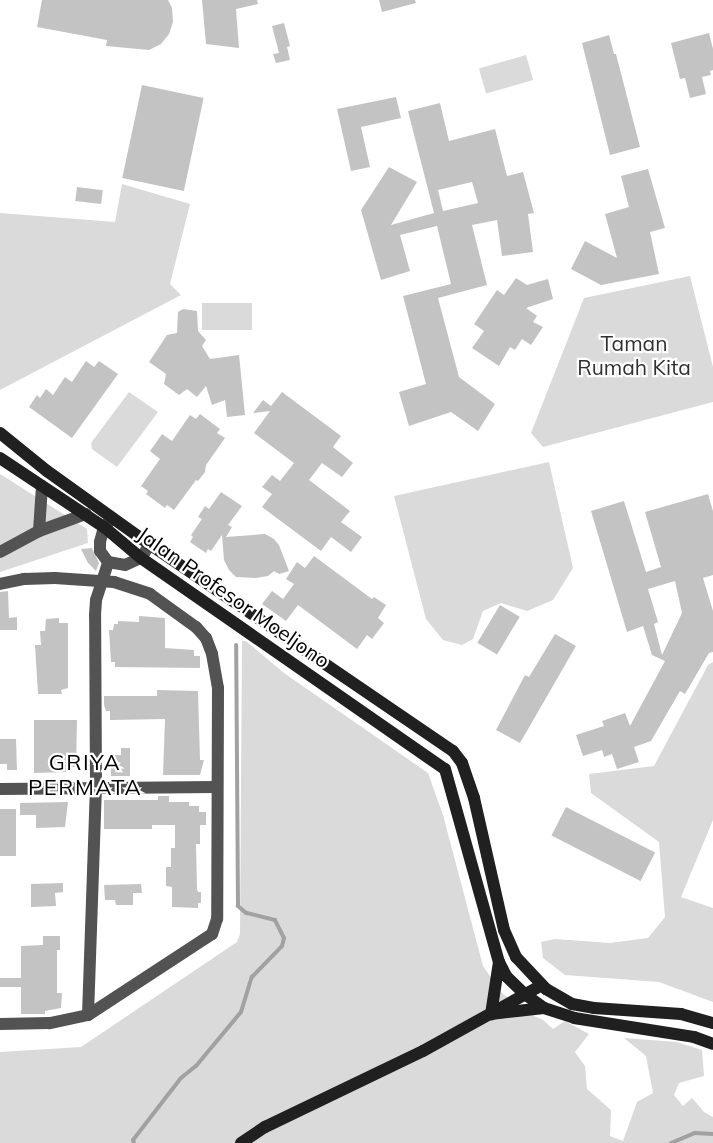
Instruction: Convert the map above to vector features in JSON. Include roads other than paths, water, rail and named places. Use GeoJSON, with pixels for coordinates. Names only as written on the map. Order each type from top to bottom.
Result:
{"type":"FeatureCollection","features":[{"type":"Feature","properties":{"kind":"street"},"geometry":{"type":"LineString","coordinates":[[0,433],[47,471],[150,544],[458,757],[474,798],[504,930],[516,957],[543,985],[572,1004],[594,1008],[681,1014],[713,1023]]}},
{"type":"Feature","properties":{"kind":"street","name":"Jalan Profesor Moeljono"},"geometry":{"type":"LineString","coordinates":[[0,458],[86,514],[141,558],[445,769],[499,962]]}},
{"type":"Feature","properties":{"kind":"street"},"geometry":{"type":"LineString","coordinates":[[39,531],[42,486],[47,471]]}},
{"type":"Feature","properties":{"kind":"street"},"geometry":{"type":"LineString","coordinates":[[0,552],[39,531],[86,514]]}},
{"type":"Feature","properties":{"kind":"street"},"geometry":{"type":"LineString","coordinates":[[114,517],[104,527],[100,551],[108,562],[125,565],[141,558],[150,544]]}},
{"type":"Feature","properties":{"kind":"street"},"geometry":{"type":"LineString","coordinates":[[88,1014],[96,787],[95,615],[101,581],[108,562]]}},
{"type":"Feature","properties":{"kind":"street"},"geometry":{"type":"LineString","coordinates":[[0,584],[55,578],[101,581],[114,582],[150,594],[196,627],[206,638],[212,654],[218,688],[217,918],[212,934],[88,1014],[49,1023],[0,1024]]}},
{"type":"Feature","properties":{"kind":"street"},"geometry":{"type":"LineString","coordinates":[[0,789],[216,787]]}},
{"type":"Feature","properties":{"kind":"street"},"geometry":{"type":"LineString","coordinates":[[499,962],[506,976],[525,995],[544,1008],[574,1018],[694,1037],[713,1044]]}},
{"type":"Feature","properties":{"kind":"street"},"geometry":{"type":"LineString","coordinates":[[491,1014],[499,962]]}},
{"type":"Feature","properties":{"kind":"street"},"geometry":{"type":"LineString","coordinates":[[241,1143],[265,1127],[423,1051],[543,985]]}},
{"type":"Feature","properties":{"kind":"street"},"geometry":{"type":"LineString","coordinates":[[491,1014],[544,1008]]}},
{"type":"Feature","properties":{"kind":"waterway"},"geometry":{"type":"LineString","coordinates":[[134,1143],[133,1140],[181,1078],[196,1066],[241,1012],[252,977],[282,946],[284,938],[275,920],[246,913],[238,906],[236,645]]}},
{"type":"Feature","properties":{"kind":"waterway"},"geometry":{"type":"LineString","coordinates":[[671,1143],[695,1133],[713,1134]]}},
{"type":"Feature","properties":{"kind":"district","name":"GRIYA PERMATA"},"geometry":{"type":"Point","coordinates":[85,774]}},
{"type":"Feature","properties":{"kind":"park label","name":"Taman Rumah Kita"},"geometry":{"type":"Point","coordinates":[634,355]}}]}
